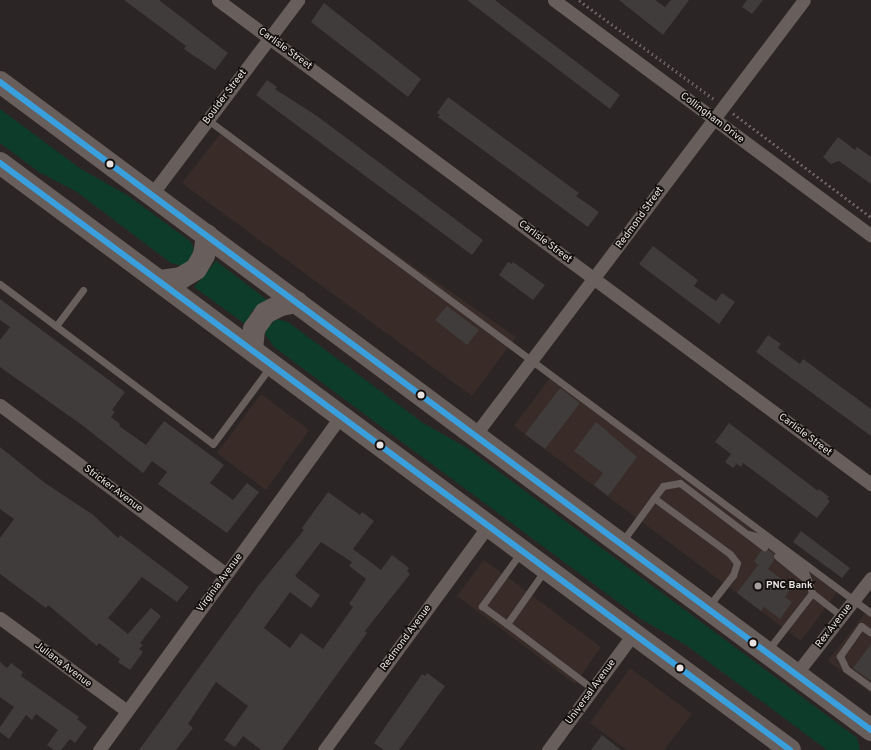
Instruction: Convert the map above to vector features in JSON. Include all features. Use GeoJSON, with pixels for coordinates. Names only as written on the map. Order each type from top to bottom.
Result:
{"type":"FeatureCollection","features":[{"type":"Feature","properties":{"kind":"highway"},"geometry":{"type":"LineString","coordinates":[[0,82],[796,674],[867,724]]}},
{"type":"Feature","properties":{"kind":"highway"},"geometry":{"type":"LineString","coordinates":[[0,163],[790,750]]}},
{"type":"Feature","properties":{"kind":"highway"},"geometry":{"type":"LineString","coordinates":[[160,281],[181,278],[196,269],[204,255],[207,236]]}},
{"type":"Feature","properties":{"kind":"highway"},"geometry":{"type":"LineString","coordinates":[[252,349],[254,329],[261,317],[281,305],[297,302]]}},
{"type":"Feature","properties":{"kind":"street","name":"Carlisle Street"},"geometry":{"type":"LineString","coordinates":[[218,0],[871,484]]}},
{"type":"Feature","properties":{"kind":"street","name":"Boulder Street"},"geometry":{"type":"LineString","coordinates":[[152,194],[298,0]]}},
{"type":"Feature","properties":{"kind":"street","name":"Collingham Drive"},"geometry":{"type":"LineString","coordinates":[[554,0],[871,235]]}},
{"type":"Feature","properties":{"kind":"street","name":"Redmond Street"},"geometry":{"type":"LineString","coordinates":[[475,435],[595,279],[714,118],[804,0]]}},
{"type":"Feature","properties":{"kind":"street","name":"Stricker Avenue"},"geometry":{"type":"LineString","coordinates":[[0,405],[226,574]]}},
{"type":"Feature","properties":{"kind":"street","name":"Virginia Avenue"},"geometry":{"type":"LineString","coordinates":[[98,750],[341,416]]}},
{"type":"Feature","properties":{"kind":"street","name":"Redmond Avenue"},"geometry":{"type":"LineString","coordinates":[[324,750],[488,526]]}},
{"type":"Feature","properties":{"kind":"street","name":"Rex Avenue"},"geometry":{"type":"LineString","coordinates":[[796,674],[871,578]]}},
{"type":"Feature","properties":{"kind":"street","name":"Juliana Avenue"},"geometry":{"type":"LineString","coordinates":[[0,618],[127,711]]}},
{"type":"Feature","properties":{"kind":"street","name":"Universal Avenue"},"geometry":{"type":"LineString","coordinates":[[555,747],[593,689],[634,633]]}},
{"type":"Feature","properties":{"kind":"lane"},"geometry":{"type":"LineString","coordinates":[[208,120],[871,613]]}},
{"type":"Feature","properties":{"kind":"lane"},"geometry":{"type":"LineString","coordinates":[[0,284],[213,444],[272,364]]}},
{"type":"Feature","properties":{"kind":"lane"},"geometry":{"type":"LineString","coordinates":[[56,326],[83,290]]}},
{"type":"Feature","properties":{"kind":"lane"},"geometry":{"type":"LineString","coordinates":[[621,543],[663,486],[680,483],[764,547]]}},
{"type":"Feature","properties":{"kind":"lane"},"geometry":{"type":"LineString","coordinates":[[654,498],[730,554],[736,563],[733,575],[708,608]]}},
{"type":"Feature","properties":{"kind":"lane"},"geometry":{"type":"LineString","coordinates":[[745,533],[760,537],[805,572],[812,593],[841,616]]}},
{"type":"Feature","properties":{"kind":"lane"},"geometry":{"type":"LineString","coordinates":[[522,550],[482,606],[593,689]]}},
{"type":"Feature","properties":{"kind":"lane"},"geometry":{"type":"LineString","coordinates":[[777,556],[809,582]]}},
{"type":"Feature","properties":{"kind":"lane"},"geometry":{"type":"LineString","coordinates":[[507,624],[546,568]]}},
{"type":"Feature","properties":{"kind":"lane"},"geometry":{"type":"LineString","coordinates":[[767,652],[812,593]]}},
{"type":"Feature","properties":{"kind":"lane"},"geometry":{"type":"LineString","coordinates":[[871,633],[861,626],[840,656],[846,669],[871,687]]}},
{"type":"Feature","properties":{"kind":"shaded area"},"geometry":{"type":"Polygon","coordinates":[[[221,133],[516,337],[472,396],[182,183],[221,133]]]}},
{"type":"Feature","properties":{"kind":"shaded area"},"geometry":{"type":"Polygon","coordinates":[[[550,378],[838,590],[801,641],[514,426],[550,378]]]}},
{"type":"Feature","properties":{"kind":"shaded area"},"geometry":{"type":"Polygon","coordinates":[[[261,394],[309,430],[266,490],[217,453],[261,394]]]}},
{"type":"Feature","properties":{"kind":"shaded area"},"geometry":{"type":"Polygon","coordinates":[[[484,560],[601,647],[575,684],[457,596],[484,560]]]}},
{"type":"Feature","properties":{"kind":"shaded area"},"geometry":{"type":"Polygon","coordinates":[[[866,612],[871,616],[871,693],[828,661],[866,612]]]}},
{"type":"Feature","properties":{"kind":"shaded area"},"geometry":{"type":"Polygon","coordinates":[[[630,668],[692,714],[664,750],[627,750],[590,723],[630,668]]]}},
{"type":"Feature","properties":{"kind":"green space"},"geometry":{"type":"Polygon","coordinates":[[[0,109],[81,169],[127,195],[190,241],[193,246],[194,256],[182,266],[171,263],[77,192],[39,172],[0,143],[0,109]]]}},
{"type":"Feature","properties":{"kind":"green space"},"geometry":{"type":"Polygon","coordinates":[[[216,261],[267,300],[252,311],[245,324],[194,287],[216,261]]]}},
{"type":"Feature","properties":{"kind":"green space"},"geometry":{"type":"Polygon","coordinates":[[[276,319],[288,322],[423,423],[467,448],[857,738],[860,750],[827,750],[686,645],[641,619],[274,347],[265,334],[266,329],[276,319]]]}},
{"type":"Feature","properties":{"kind":"building"},"geometry":{"type":"Polygon","coordinates":[[[124,0],[159,0],[228,53],[215,70],[184,49],[186,46],[124,0]]]}},
{"type":"Feature","properties":{"kind":"building"},"geometry":{"type":"Polygon","coordinates":[[[467,0],[495,0],[620,95],[610,109],[467,0]]]}},
{"type":"Feature","properties":{"kind":"building"},"geometry":{"type":"Polygon","coordinates":[[[619,0],[655,0],[665,7],[671,0],[689,0],[663,35],[619,0]]]}},
{"type":"Feature","properties":{"kind":"building"},"geometry":{"type":"Polygon","coordinates":[[[747,0],[763,0],[752,14],[742,7],[747,0]]]}},
{"type":"Feature","properties":{"kind":"building"},"geometry":{"type":"Polygon","coordinates":[[[324,3],[421,79],[408,97],[311,22],[324,3]]]}},
{"type":"Feature","properties":{"kind":"building"},"geometry":{"type":"Polygon","coordinates":[[[267,80],[277,87],[275,89],[317,116],[483,240],[472,255],[256,95],[267,80]]]}},
{"type":"Feature","properties":{"kind":"building"},"geometry":{"type":"Polygon","coordinates":[[[448,97],[579,193],[576,196],[599,212],[588,227],[438,117],[440,115],[437,113],[448,97]]]}},
{"type":"Feature","properties":{"kind":"building"},"geometry":{"type":"Polygon","coordinates":[[[838,137],[855,150],[857,147],[871,157],[871,184],[839,161],[831,164],[823,157],[838,137]]]}},
{"type":"Feature","properties":{"kind":"building"},"geometry":{"type":"Polygon","coordinates":[[[653,246],[698,280],[694,286],[716,301],[722,293],[735,302],[719,324],[639,264],[653,246]]]}},
{"type":"Feature","properties":{"kind":"building"},"geometry":{"type":"Polygon","coordinates":[[[508,262],[512,264],[513,262],[545,285],[533,300],[499,275],[508,262]]]}},
{"type":"Feature","properties":{"kind":"building"},"geometry":{"type":"Polygon","coordinates":[[[0,299],[125,392],[112,410],[115,412],[111,417],[120,424],[119,426],[146,445],[164,421],[224,465],[210,483],[233,500],[247,483],[259,492],[227,533],[158,484],[167,472],[152,461],[143,473],[82,425],[0,367],[0,340],[10,327],[0,320],[0,299]]]}},
{"type":"Feature","properties":{"kind":"building"},"geometry":{"type":"Polygon","coordinates":[[[447,306],[479,330],[467,345],[435,320],[447,306]]]}},
{"type":"Feature","properties":{"kind":"building"},"geometry":{"type":"Polygon","coordinates":[[[768,335],[781,344],[778,348],[800,364],[803,359],[871,409],[871,436],[756,352],[768,335]]]}},
{"type":"Feature","properties":{"kind":"building"},"geometry":{"type":"Polygon","coordinates":[[[560,388],[580,403],[545,449],[525,434],[560,388]]]}},
{"type":"Feature","properties":{"kind":"building"},"geometry":{"type":"Polygon","coordinates":[[[596,422],[637,457],[608,496],[594,485],[603,473],[574,451],[596,422]]]}},
{"type":"Feature","properties":{"kind":"building"},"geometry":{"type":"Polygon","coordinates":[[[729,423],[818,491],[819,489],[829,497],[827,499],[830,501],[817,518],[743,463],[741,467],[737,464],[733,468],[725,462],[731,454],[715,442],[729,423]]]}},
{"type":"Feature","properties":{"kind":"building"},"geometry":{"type":"Polygon","coordinates":[[[0,447],[45,483],[92,514],[118,538],[120,535],[189,587],[177,602],[142,577],[108,618],[128,634],[151,608],[161,616],[140,643],[143,645],[139,649],[143,652],[130,670],[118,662],[120,659],[99,643],[97,646],[48,605],[46,608],[0,574],[0,538],[14,519],[0,509],[0,447]]]}},
{"type":"Feature","properties":{"kind":"building"},"geometry":{"type":"Polygon","coordinates":[[[328,492],[360,515],[362,512],[374,521],[353,549],[381,570],[392,555],[409,568],[407,571],[410,574],[365,631],[367,633],[282,750],[261,750],[243,736],[235,747],[224,740],[248,706],[216,682],[188,724],[193,728],[176,750],[139,750],[259,585],[304,530],[302,528],[328,492]],[[321,542],[295,576],[320,595],[311,608],[290,592],[264,628],[290,648],[301,633],[323,649],[353,607],[349,604],[366,579],[349,566],[352,562],[321,542]]]}},
{"type":"Feature","properties":{"kind":"building"},"geometry":{"type":"Polygon","coordinates":[[[801,531],[850,568],[842,578],[793,542],[801,531]]]}},
{"type":"Feature","properties":{"kind":"building"},"geometry":{"type":"Polygon","coordinates":[[[768,550],[773,553],[774,560],[768,569],[792,587],[785,597],[792,602],[780,619],[764,607],[761,611],[737,593],[758,565],[754,561],[761,551],[768,550]]]}},
{"type":"Feature","properties":{"kind":"building"},"geometry":{"type":"Polygon","coordinates":[[[871,644],[871,681],[853,668],[871,644]]]}},
{"type":"Feature","properties":{"kind":"building"},"geometry":{"type":"Polygon","coordinates":[[[0,662],[7,668],[11,663],[23,672],[21,676],[79,717],[77,719],[87,727],[75,743],[70,739],[61,750],[54,750],[47,745],[58,730],[36,714],[32,720],[26,715],[9,739],[0,732],[0,727],[14,707],[0,697],[0,662]]]}},
{"type":"Feature","properties":{"kind":"building"},"geometry":{"type":"Polygon","coordinates":[[[427,673],[445,686],[399,750],[384,750],[374,743],[422,674],[425,676],[427,673]]]}},
{"type":"Feature","properties":{"kind":"building"},"geometry":{"type":"Polygon","coordinates":[[[602,735],[621,750],[591,750],[602,735]]]}},
{"type":"Feature","properties":{"kind":"transit line"},"geometry":{"type":"LineString","coordinates":[[0,82],[871,730]]}},
{"type":"Feature","properties":{"kind":"transit line"},"geometry":{"type":"LineString","coordinates":[[0,163],[790,750]]}},
{"type":"Feature","properties":{"kind":"place","name":"PNC Bank"},"geometry":{"type":"Point","coordinates":[758,586]}}]}
